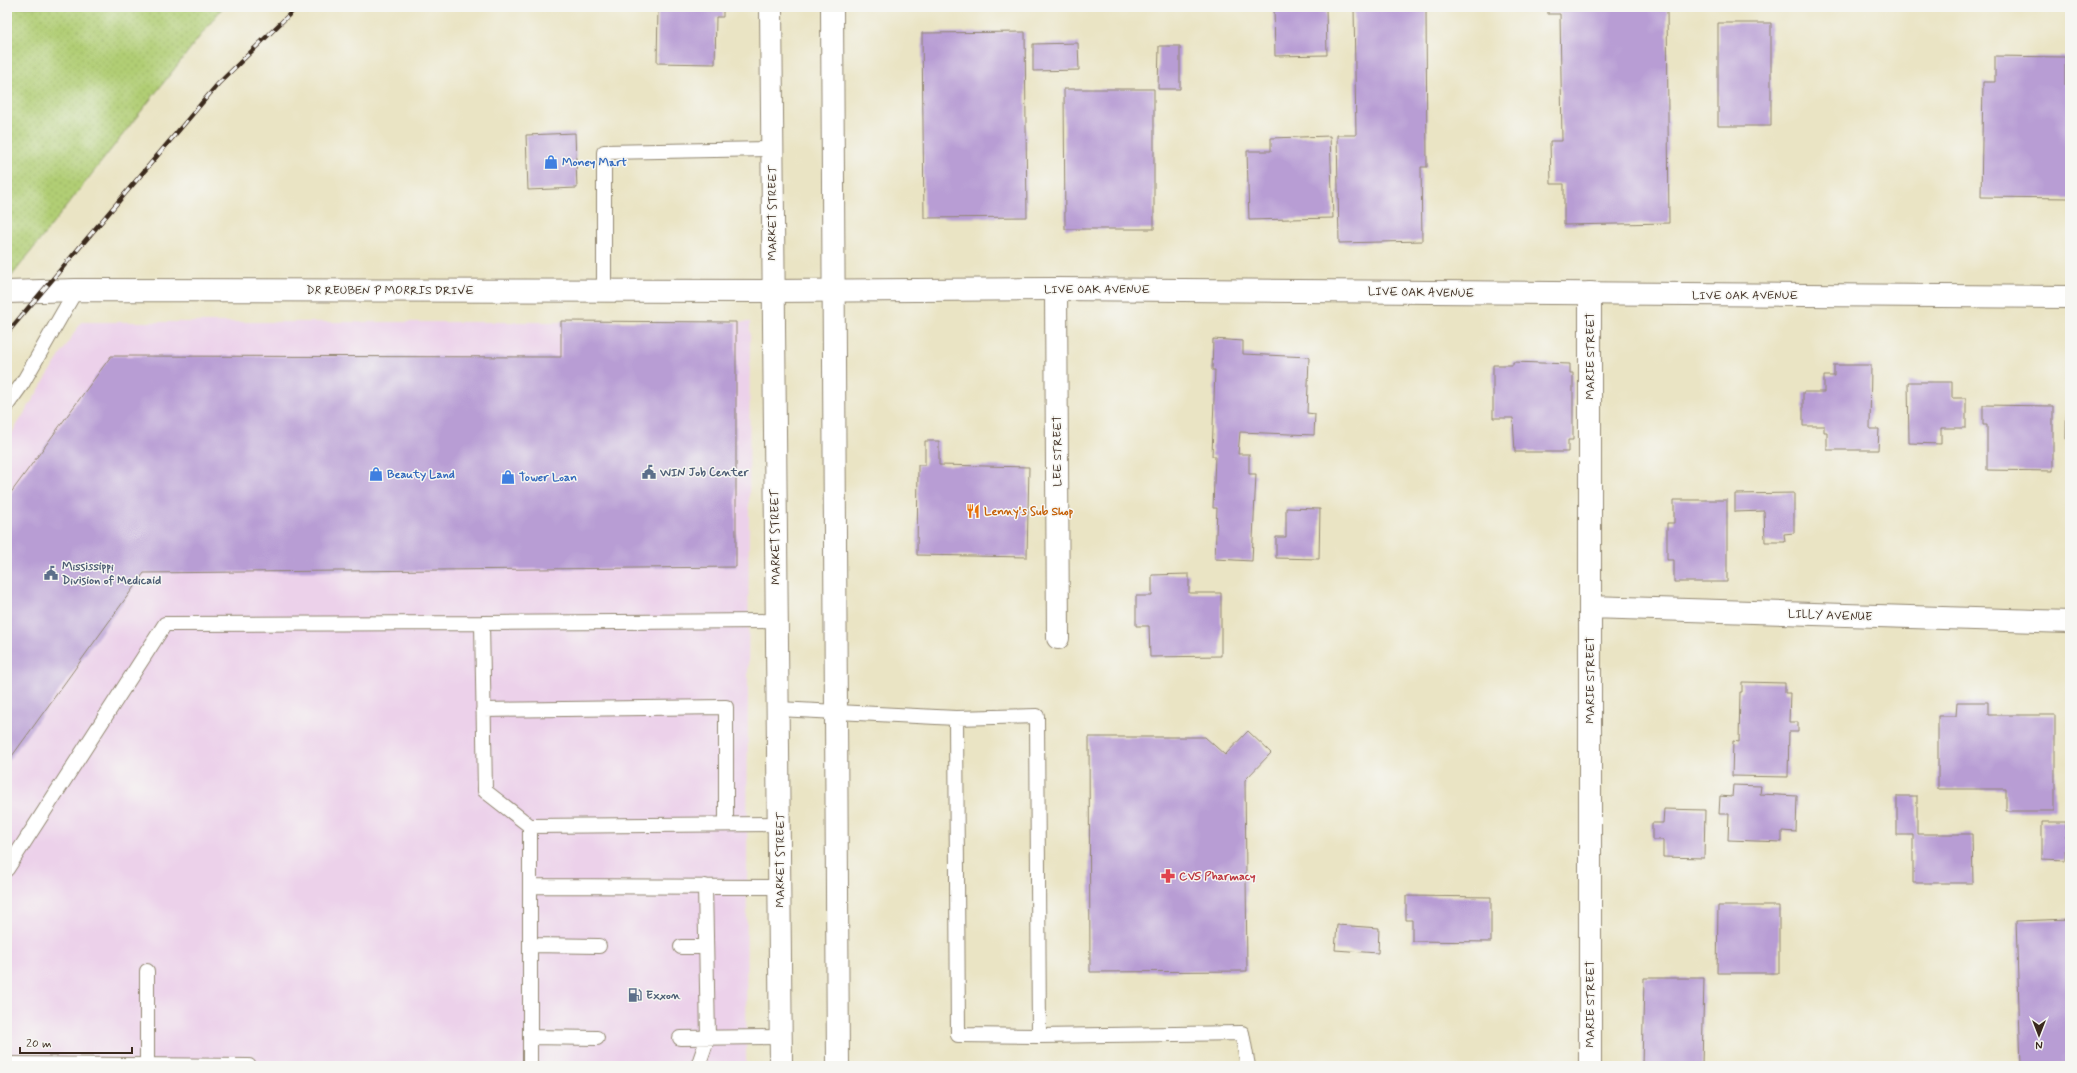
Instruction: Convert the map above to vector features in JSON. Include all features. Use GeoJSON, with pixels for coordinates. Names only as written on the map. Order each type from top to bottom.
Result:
{"type":"FeatureCollection","features":[{"type":"Feature","properties":{"kind":"street","name":"MARKET STREET"},"geometry":{"type":"LineString","coordinates":[[771,7],[772,291],[781,1066]]}},
{"type":"Feature","properties":{"kind":"street"},"geometry":{"type":"LineString","coordinates":[[832,7],[832,291],[838,1066]]}},
{"type":"Feature","properties":{"kind":"street","name":"LIVE OAK AVENUE"},"geometry":{"type":"LineString","coordinates":[[772,291],[1056,288],[1590,294],[2070,297]]}},
{"type":"Feature","properties":{"kind":"street","name":"LEE STREET"},"geometry":{"type":"LineString","coordinates":[[1056,288],[1058,638]]}},
{"type":"Feature","properties":{"kind":"street","name":"DR REUBEN P MORRIS DRIVE"},"geometry":{"type":"LineString","coordinates":[[7,292],[76,290],[772,291]]}},
{"type":"Feature","properties":{"kind":"street","name":"MARIE STREET"},"geometry":{"type":"LineString","coordinates":[[1590,294],[1590,1066]]}},
{"type":"Feature","properties":{"kind":"street","name":"LILLY AVENUE"},"geometry":{"type":"LineString","coordinates":[[1590,607],[2070,622]]}},
{"type":"Feature","properties":{"kind":"lane"},"geometry":{"type":"LineString","coordinates":[[604,290],[604,152],[771,150]]}},
{"type":"Feature","properties":{"kind":"lane"},"geometry":{"type":"LineString","coordinates":[[7,405],[22,384],[76,290]]}},
{"type":"Feature","properties":{"kind":"lane"},"geometry":{"type":"LineString","coordinates":[[7,869],[164,624],[777,621]]}},
{"type":"Feature","properties":{"kind":"lane"},"geometry":{"type":"LineString","coordinates":[[482,623],[485,791],[530,826],[779,824]]}},
{"type":"Feature","properties":{"kind":"lane"},"geometry":{"type":"LineString","coordinates":[[483,710],[726,707],[726,824]]}},
{"type":"Feature","properties":{"kind":"lane"},"geometry":{"type":"LineString","coordinates":[[778,709],[956,718],[1037,716],[1039,1036]]}},
{"type":"Feature","properties":{"kind":"lane"},"geometry":{"type":"LineString","coordinates":[[956,718],[958,1035],[1039,1036],[1242,1033],[1246,1064]]}},
{"type":"Feature","properties":{"kind":"lane"},"geometry":{"type":"LineString","coordinates":[[530,826],[530,1066]]}},
{"type":"Feature","properties":{"kind":"lane"},"geometry":{"type":"LineString","coordinates":[[530,886],[780,887]]}},
{"type":"Feature","properties":{"kind":"lane"},"geometry":{"type":"LineString","coordinates":[[698,1066],[708,1037],[705,947],[705,886]]}},
{"type":"Feature","properties":{"kind":"lane"},"geometry":{"type":"LineString","coordinates":[[531,945],[600,946]]}},
{"type":"Feature","properties":{"kind":"lane"},"geometry":{"type":"LineString","coordinates":[[681,947],[705,947]]}},
{"type":"Feature","properties":{"kind":"lane"},"geometry":{"type":"LineString","coordinates":[[147,971],[147,1065]]}},
{"type":"Feature","properties":{"kind":"lane"},"geometry":{"type":"LineString","coordinates":[[530,1037],[597,1038]]}},
{"type":"Feature","properties":{"kind":"lane"},"geometry":{"type":"LineString","coordinates":[[680,1038],[781,1037]]}},
{"type":"Feature","properties":{"kind":"lane"},"geometry":{"type":"LineString","coordinates":[[7,1064],[249,1066]]}},
{"type":"Feature","properties":{"kind":"shaded area"},"geometry":{"type":"Polygon","coordinates":[[[81,322],[750,322],[746,1066],[7,1066],[7,441],[81,322]]]}},
{"type":"Feature","properties":{"kind":"green space"},"geometry":{"type":"Polygon","coordinates":[[[7,7],[223,7],[7,282],[7,7]]]}},
{"type":"Feature","properties":{"kind":"building"},"geometry":{"type":"Polygon","coordinates":[[[658,7],[723,7],[723,17],[716,17],[715,64],[657,63],[658,7]]]}},
{"type":"Feature","properties":{"kind":"building"},"geometry":{"type":"Polygon","coordinates":[[[1274,7],[1326,7],[1327,55],[1275,56],[1274,7]]]}},
{"type":"Feature","properties":{"kind":"building"},"geometry":{"type":"Polygon","coordinates":[[[1354,7],[1426,7],[1427,167],[1421,167],[1422,241],[1339,243],[1337,135],[1356,135],[1354,7]]]}},
{"type":"Feature","properties":{"kind":"building"},"geometry":{"type":"Polygon","coordinates":[[[1548,7],[1667,7],[1669,223],[1564,225],[1564,184],[1551,184],[1550,141],[1562,141],[1560,14],[1548,14],[1548,7]]]}},
{"type":"Feature","properties":{"kind":"building"},"geometry":{"type":"Polygon","coordinates":[[[1718,23],[1771,23],[1771,126],[1718,126],[1718,23]]]}},
{"type":"Feature","properties":{"kind":"building"},"geometry":{"type":"Polygon","coordinates":[[[1025,32],[1027,217],[924,218],[922,33],[1025,32]]]}},
{"type":"Feature","properties":{"kind":"building"},"geometry":{"type":"Polygon","coordinates":[[[1078,43],[1079,70],[1033,71],[1033,44],[1078,43]]]}},
{"type":"Feature","properties":{"kind":"building"},"geometry":{"type":"Polygon","coordinates":[[[1159,46],[1180,46],[1180,89],[1158,89],[1159,46]]]}},
{"type":"Feature","properties":{"kind":"building"},"geometry":{"type":"Polygon","coordinates":[[[1995,56],[2065,57],[2065,85],[2070,85],[2070,198],[1981,197],[1983,82],[1995,82],[1995,56]]]}},
{"type":"Feature","properties":{"kind":"building"},"geometry":{"type":"Polygon","coordinates":[[[1064,89],[1154,89],[1154,229],[1065,229],[1064,89]]]}},
{"type":"Feature","properties":{"kind":"building","name":"Money Mart"},"geometry":{"type":"Polygon","coordinates":[[[575,133],[577,188],[528,190],[526,135],[575,133]]]}},
{"type":"Feature","properties":{"kind":"building"},"geometry":{"type":"Polygon","coordinates":[[[1330,136],[1333,218],[1249,220],[1247,151],[1271,151],[1271,138],[1330,136]]]}},
{"type":"Feature","properties":{"kind":"building"},"geometry":{"type":"Polygon","coordinates":[[[561,321],[736,322],[736,567],[144,573],[7,763],[7,498],[111,356],[561,357],[561,321]]]}},
{"type":"Feature","properties":{"kind":"building"},"geometry":{"type":"Polygon","coordinates":[[[1213,339],[1243,341],[1243,354],[1309,357],[1307,413],[1315,414],[1314,435],[1240,432],[1238,454],[1249,454],[1249,474],[1256,474],[1252,561],[1215,559],[1217,508],[1213,508],[1215,456],[1212,456],[1215,370],[1212,370],[1213,339]]]}},
{"type":"Feature","properties":{"kind":"building"},"geometry":{"type":"Polygon","coordinates":[[[1513,362],[1570,364],[1570,373],[1573,373],[1573,440],[1568,440],[1568,452],[1515,452],[1513,418],[1493,418],[1493,365],[1513,365],[1513,362]]]}},
{"type":"Feature","properties":{"kind":"building"},"geometry":{"type":"Polygon","coordinates":[[[1834,365],[1871,365],[1870,429],[1879,429],[1878,450],[1827,450],[1827,432],[1824,432],[1824,426],[1803,426],[1803,392],[1824,392],[1824,376],[1834,376],[1834,365]]]}},
{"type":"Feature","properties":{"kind":"building"},"geometry":{"type":"Polygon","coordinates":[[[2067,380],[2070,380],[2070,439],[2066,439],[2067,380]]]}},
{"type":"Feature","properties":{"kind":"building"},"geometry":{"type":"Polygon","coordinates":[[[1908,382],[1952,382],[1952,398],[1966,398],[1966,428],[1941,428],[1941,444],[1909,443],[1908,382]]]}},
{"type":"Feature","properties":{"kind":"building"},"geometry":{"type":"Polygon","coordinates":[[[1983,405],[2053,406],[2053,471],[1987,470],[1987,425],[1983,425],[1983,405]]]}},
{"type":"Feature","properties":{"kind":"building","name":"Lenny's Sub Shop"},"geometry":{"type":"Polygon","coordinates":[[[925,441],[939,441],[939,465],[1029,467],[1027,557],[917,555],[918,465],[925,465],[925,441]]]}},
{"type":"Feature","properties":{"kind":"building"},"geometry":{"type":"Polygon","coordinates":[[[1794,493],[1794,533],[1784,534],[1785,542],[1765,542],[1764,511],[1735,512],[1735,494],[1794,493]]]}},
{"type":"Feature","properties":{"kind":"building"},"geometry":{"type":"Polygon","coordinates":[[[1674,500],[1727,500],[1727,582],[1674,582],[1674,560],[1667,560],[1667,523],[1674,523],[1674,500]]]}},
{"type":"Feature","properties":{"kind":"building"},"geometry":{"type":"Polygon","coordinates":[[[1286,508],[1320,509],[1319,559],[1276,558],[1276,537],[1286,537],[1286,508]]]}},
{"type":"Feature","properties":{"kind":"building"},"geometry":{"type":"Polygon","coordinates":[[[1189,574],[1189,593],[1221,593],[1221,656],[1150,657],[1149,626],[1136,626],[1136,596],[1152,596],[1152,575],[1189,574]]]}},
{"type":"Feature","properties":{"kind":"building"},"geometry":{"type":"Polygon","coordinates":[[[1742,682],[1785,683],[1785,693],[1790,693],[1789,722],[1798,722],[1798,732],[1789,732],[1788,777],[1732,776],[1733,741],[1739,742],[1740,692],[1742,692],[1742,682]]]}},
{"type":"Feature","properties":{"kind":"building"},"geometry":{"type":"Polygon","coordinates":[[[1957,702],[1988,702],[1988,715],[2055,715],[2055,811],[2006,811],[2006,789],[1938,789],[1938,716],[1956,716],[1957,702]]]}},
{"type":"Feature","properties":{"kind":"building","name":"CVS Pharmacy"},"geometry":{"type":"Polygon","coordinates":[[[1248,731],[1271,753],[1245,780],[1247,971],[1090,972],[1089,737],[1205,737],[1225,755],[1248,731]]]}},
{"type":"Feature","properties":{"kind":"building"},"geometry":{"type":"Polygon","coordinates":[[[1733,785],[1761,786],[1760,794],[1797,796],[1796,832],[1782,831],[1782,842],[1728,840],[1729,814],[1719,814],[1720,796],[1732,797],[1733,785]]]}},
{"type":"Feature","properties":{"kind":"building"},"geometry":{"type":"Polygon","coordinates":[[[1897,796],[1917,796],[1917,834],[1972,834],[1973,883],[1913,883],[1913,835],[1897,835],[1897,796]]]}},
{"type":"Feature","properties":{"kind":"building"},"geometry":{"type":"Polygon","coordinates":[[[1664,809],[1705,810],[1704,858],[1663,857],[1663,840],[1652,840],[1652,823],[1663,823],[1664,809]]]}},
{"type":"Feature","properties":{"kind":"building"},"geometry":{"type":"Polygon","coordinates":[[[2042,822],[2066,822],[2065,860],[2042,859],[2042,822]]]}},
{"type":"Feature","properties":{"kind":"building"},"geometry":{"type":"Polygon","coordinates":[[[1406,896],[1491,897],[1491,942],[1412,941],[1412,920],[1406,920],[1406,896]]]}},
{"type":"Feature","properties":{"kind":"building"},"geometry":{"type":"Polygon","coordinates":[[[1718,906],[1779,906],[1779,973],[1717,973],[1718,906]]]}},
{"type":"Feature","properties":{"kind":"building"},"geometry":{"type":"Polygon","coordinates":[[[2070,919],[2070,1063],[2021,1065],[2016,921],[2070,919]]]}},
{"type":"Feature","properties":{"kind":"building"},"geometry":{"type":"Polygon","coordinates":[[[1337,925],[1379,928],[1378,953],[1335,950],[1337,925]]]}},
{"type":"Feature","properties":{"kind":"building"},"geometry":{"type":"Polygon","coordinates":[[[1644,978],[1704,978],[1702,1066],[1642,1066],[1644,978]]]}},
{"type":"Feature","properties":{"kind":"railway"},"geometry":{"type":"LineString","coordinates":[[7,333],[218,84],[297,7]]}},
{"type":"Feature","properties":{"kind":"place","name":"Money Mart"},"geometry":{"type":"Point","coordinates":[551,162]}},
{"type":"Feature","properties":{"kind":"place","name":"WIN Job Center"},"geometry":{"type":"Point","coordinates":[649,472]}},
{"type":"Feature","properties":{"kind":"place","name":"Beauty Land"},"geometry":{"type":"Point","coordinates":[376,474]}},
{"type":"Feature","properties":{"kind":"place","name":"Tower Loan"},"geometry":{"type":"Point","coordinates":[508,477]}},
{"type":"Feature","properties":{"kind":"place","name":"Lenny's Sub Shop"},"geometry":{"type":"Point","coordinates":[973,511]}},
{"type":"Feature","properties":{"kind":"place","name":"Mississippi Division of Medicaid"},"geometry":{"type":"Point","coordinates":[51,573]}},
{"type":"Feature","properties":{"kind":"place","name":"CVS Pharmacy"},"geometry":{"type":"Point","coordinates":[1168,876]}},
{"type":"Feature","properties":{"kind":"place","name":"Exxon"},"geometry":{"type":"Point","coordinates":[635,995]}}]}
